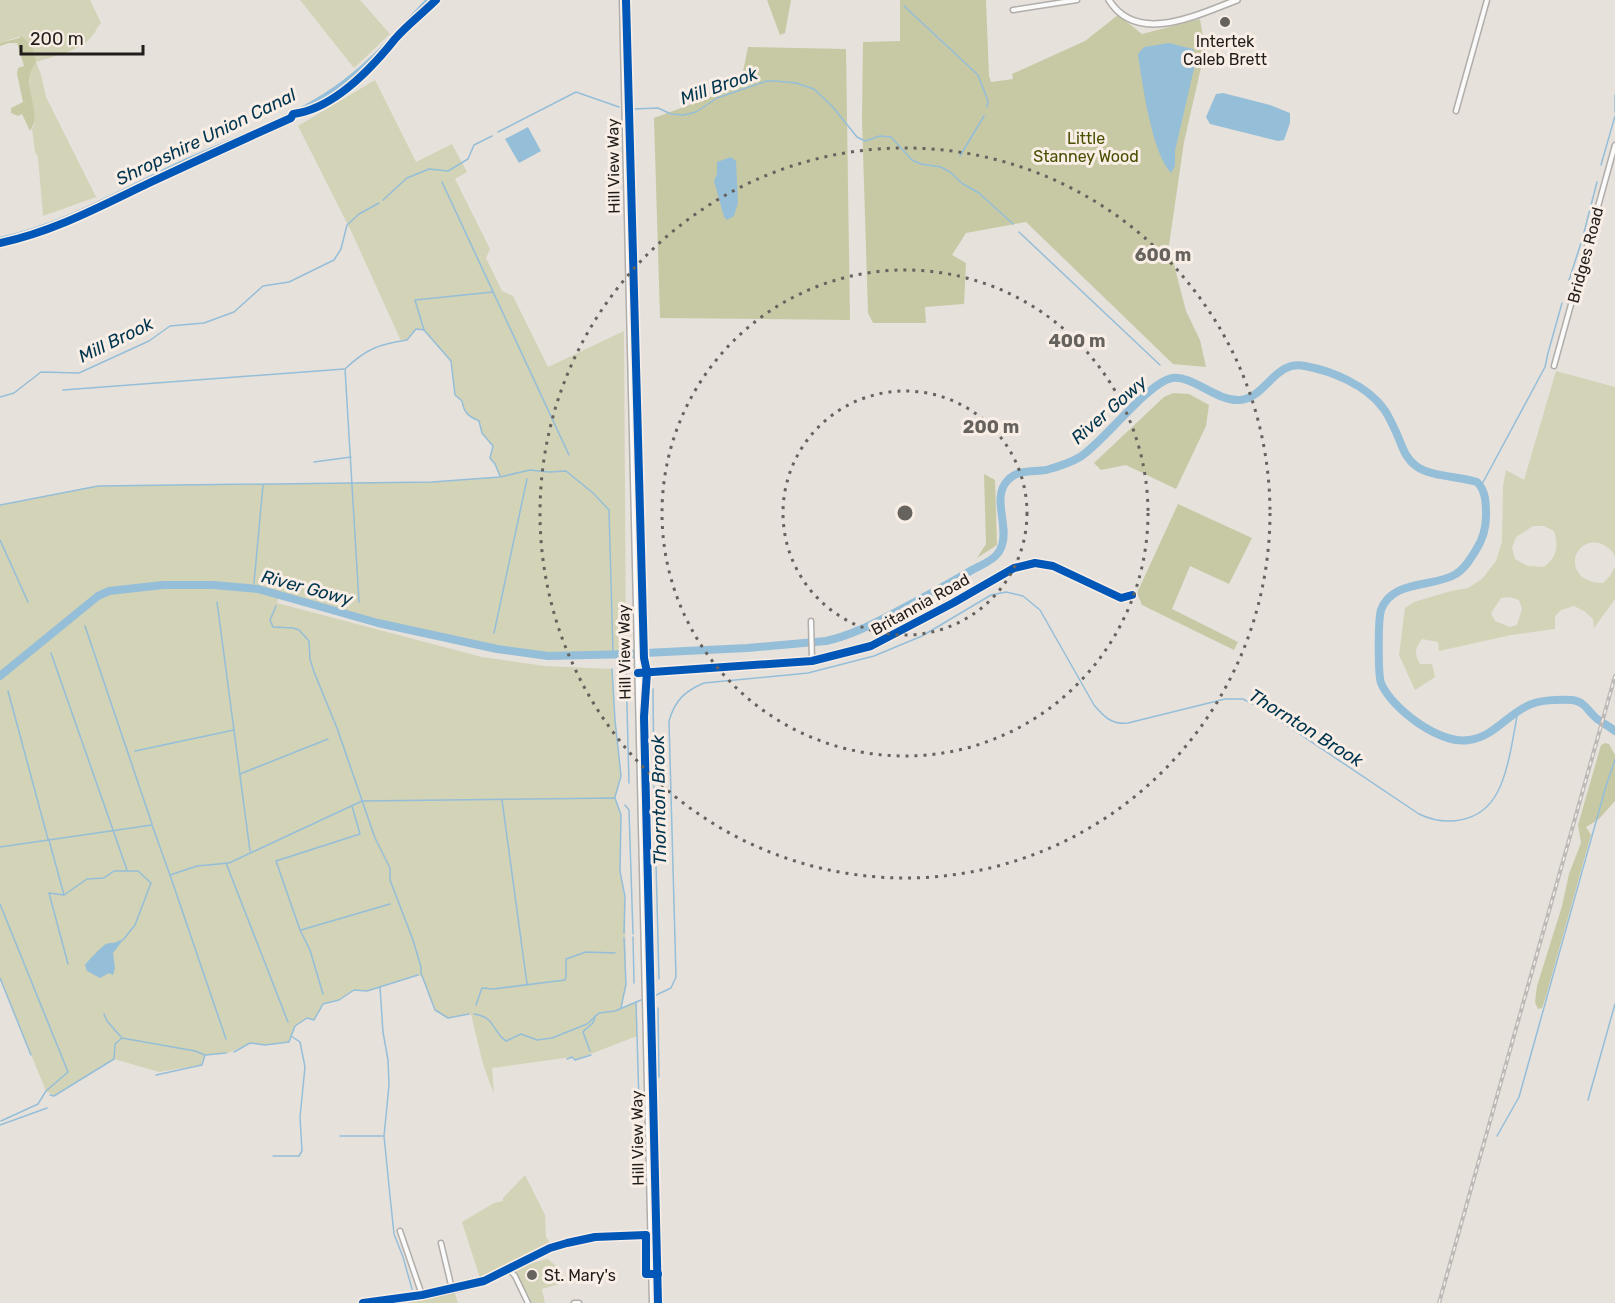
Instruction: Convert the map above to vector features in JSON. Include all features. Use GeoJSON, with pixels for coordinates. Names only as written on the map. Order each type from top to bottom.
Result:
{"type":"FeatureCollection","features":[{"type":"Feature","properties":{"kind":"main road","name":"Hill View Way"},"geometry":{"type":"LineString","coordinates":[[623,0],[653,1303]]}},
{"type":"Feature","properties":{"kind":"street"},"geometry":{"type":"LineString","coordinates":[[1013,10],[1077,0]]}},
{"type":"Feature","properties":{"kind":"street"},"geometry":{"type":"LineString","coordinates":[[1109,0],[1124,16],[1137,22],[1150,24],[1176,21],[1237,0]]}},
{"type":"Feature","properties":{"kind":"street"},"geometry":{"type":"LineString","coordinates":[[1456,111],[1487,0]]}},
{"type":"Feature","properties":{"kind":"street","name":"Bridges Road"},"geometry":{"type":"LineString","coordinates":[[1554,366],[1612,164],[1615,145]]}},
{"type":"Feature","properties":{"kind":"street","name":"Britannia Road"},"geometry":{"type":"LineString","coordinates":[[638,673],[812,661],[871,646],[988,581],[1025,564],[1053,566],[1121,598],[1132,595]]}},
{"type":"Feature","properties":{"kind":"street"},"geometry":{"type":"LineString","coordinates":[[811,621],[812,661]]}},
{"type":"Feature","properties":{"kind":"street"},"geometry":{"type":"LineString","coordinates":[[400,1231],[422,1295]]}},
{"type":"Feature","properties":{"kind":"street"},"geometry":{"type":"LineString","coordinates":[[363,1303],[422,1295],[484,1281],[540,1252],[567,1243],[615,1235],[653,1235]]}},
{"type":"Feature","properties":{"kind":"street"},"geometry":{"type":"LineString","coordinates":[[441,1243],[452,1289]]}},
{"type":"Feature","properties":{"kind":"street"},"geometry":{"type":"LineString","coordinates":[[509,1269],[515,1276],[528,1303]]}},
{"type":"Feature","properties":{"kind":"green space"},"geometry":{"type":"Polygon","coordinates":[[[0,0],[90,0],[101,23],[88,41],[82,45],[36,62],[46,97],[96,197],[43,216],[38,157],[35,152],[32,129],[34,126],[30,74],[21,36],[0,43],[0,0]]]}},
{"type":"Feature","properties":{"kind":"green space"},"geometry":{"type":"Polygon","coordinates":[[[300,0],[360,0],[390,34],[354,68],[300,0]]]}},
{"type":"Feature","properties":{"kind":"green space"},"geometry":{"type":"Polygon","coordinates":[[[767,0],[791,0],[785,33],[780,35],[767,0]]]}},
{"type":"Feature","properties":{"kind":"green space","name":"Little Stanney Wood"},"geometry":{"type":"Polygon","coordinates":[[[900,0],[986,0],[991,82],[1013,79],[1012,74],[1085,41],[1118,15],[1142,34],[1200,19],[1205,50],[1184,142],[1169,245],[1186,311],[1200,340],[1206,367],[1173,364],[1026,222],[966,233],[952,255],[966,263],[964,304],[925,307],[926,323],[873,323],[868,313],[862,119],[863,42],[900,41],[900,0]]]}},
{"type":"Feature","properties":{"kind":"green space"},"geometry":{"type":"Polygon","coordinates":[[[21,36],[32,46],[36,62],[29,82],[34,111],[30,131],[22,114],[18,116],[11,113],[11,108],[23,102],[17,74],[18,68],[24,66],[17,43],[0,46],[0,43],[21,36]]]}},
{"type":"Feature","properties":{"kind":"green space"},"geometry":{"type":"Polygon","coordinates":[[[748,47],[846,49],[850,320],[660,318],[654,118],[740,86],[748,47]]]}},
{"type":"Feature","properties":{"kind":"green space"},"geometry":{"type":"Polygon","coordinates":[[[375,80],[416,162],[452,144],[467,172],[455,179],[490,249],[486,258],[502,291],[513,296],[548,367],[624,331],[626,654],[548,656],[497,649],[378,623],[279,595],[277,603],[482,657],[545,666],[612,669],[621,776],[615,798],[621,815],[620,871],[625,903],[626,984],[621,1008],[636,1002],[637,1036],[575,1060],[572,1057],[492,1068],[494,1094],[483,1064],[471,1014],[450,1017],[442,1015],[434,1007],[422,977],[418,975],[367,991],[354,990],[339,1000],[323,1004],[314,1020],[307,1018],[295,1026],[289,1042],[265,1045],[250,1043],[228,1053],[205,1055],[202,1065],[159,1072],[114,1059],[54,1096],[46,1091],[0,978],[0,505],[98,486],[432,482],[500,477],[490,458],[493,446],[482,433],[479,421],[467,414],[462,401],[455,395],[451,361],[424,330],[416,329],[407,340],[401,341],[353,235],[298,126],[375,80]]]}},
{"type":"Feature","properties":{"kind":"green space"},"geometry":{"type":"Polygon","coordinates":[[[1556,371],[1615,387],[1615,557],[1606,546],[1592,543],[1583,545],[1575,559],[1580,575],[1589,581],[1603,583],[1615,567],[1615,599],[1594,628],[1593,619],[1574,606],[1561,610],[1555,616],[1555,629],[1511,635],[1439,651],[1438,642],[1422,639],[1417,648],[1417,657],[1420,664],[1432,664],[1435,677],[1415,690],[1399,655],[1405,608],[1414,602],[1468,588],[1482,579],[1496,561],[1502,542],[1503,486],[1506,470],[1524,480],[1556,371]],[[1533,526],[1516,537],[1512,548],[1515,559],[1528,566],[1544,567],[1554,555],[1556,536],[1554,531],[1544,526],[1533,526]],[[1510,597],[1501,598],[1491,613],[1495,621],[1510,627],[1517,625],[1522,609],[1519,600],[1510,597]]]}},
{"type":"Feature","properties":{"kind":"green space"},"geometry":{"type":"Polygon","coordinates":[[[1173,393],[1189,394],[1209,405],[1206,426],[1176,489],[1126,465],[1101,470],[1094,463],[1164,397],[1173,393]]]}},
{"type":"Feature","properties":{"kind":"green space"},"geometry":{"type":"Polygon","coordinates":[[[984,474],[995,480],[997,545],[977,558],[986,544],[984,474]]]}},
{"type":"Feature","properties":{"kind":"green space"},"geometry":{"type":"Polygon","coordinates":[[[1178,504],[1252,538],[1229,584],[1190,566],[1172,609],[1238,642],[1234,650],[1142,605],[1137,593],[1178,504]]]}},
{"type":"Feature","properties":{"kind":"green space"},"geometry":{"type":"Polygon","coordinates":[[[1609,744],[1615,755],[1615,801],[1599,819],[1586,827],[1591,835],[1546,996],[1542,1008],[1538,1009],[1535,1002],[1537,986],[1562,906],[1569,874],[1581,843],[1578,825],[1601,745],[1609,744]]]}},
{"type":"Feature","properties":{"kind":"green space"},"geometry":{"type":"Polygon","coordinates":[[[525,1175],[545,1215],[546,1237],[550,1243],[499,1271],[480,1278],[462,1222],[494,1203],[503,1201],[503,1198],[525,1175]]]}},
{"type":"Feature","properties":{"kind":"green space"},"geometry":{"type":"Polygon","coordinates":[[[548,1259],[557,1267],[559,1284],[542,1289],[545,1303],[532,1303],[526,1295],[516,1270],[527,1264],[548,1259]]]}},
{"type":"Feature","properties":{"kind":"green space"},"geometry":{"type":"Polygon","coordinates":[[[454,1291],[458,1303],[383,1303],[454,1291]]]}},
{"type":"Feature","properties":{"kind":"water"},"geometry":{"type":"Polygon","coordinates":[[[1169,43],[1193,49],[1196,60],[1175,151],[1175,166],[1171,173],[1164,164],[1153,134],[1138,54],[1144,47],[1169,43]]]}},
{"type":"Feature","properties":{"kind":"water"},"geometry":{"type":"Polygon","coordinates":[[[1223,93],[1270,105],[1290,113],[1290,123],[1284,140],[1278,141],[1210,124],[1206,117],[1216,94],[1223,93]]]}},
{"type":"Feature","properties":{"kind":"water"},"geometry":{"type":"Polygon","coordinates":[[[528,127],[541,151],[519,163],[505,139],[528,127]]]}},
{"type":"Feature","properties":{"kind":"water"},"geometry":{"type":"Polygon","coordinates":[[[731,157],[736,161],[738,203],[734,216],[727,220],[724,217],[714,181],[717,174],[717,162],[731,157]]]}},
{"type":"Feature","properties":{"kind":"water"},"geometry":{"type":"Polygon","coordinates":[[[123,940],[113,953],[115,968],[113,975],[109,973],[100,978],[87,971],[85,965],[102,947],[123,940]]]}},
{"type":"Feature","properties":{"kind":"waterway","name":"Shropshire Union Canal"},"geometry":{"type":"LineString","coordinates":[[0,239],[70,216],[318,100],[349,79],[428,0]]}},
{"type":"Feature","properties":{"kind":"waterway"},"geometry":{"type":"LineString","coordinates":[[904,6],[978,75],[988,101],[987,107]]}},
{"type":"Feature","properties":{"kind":"waterway","name":"Mill Brook"},"geometry":{"type":"LineString","coordinates":[[632,109],[658,108],[671,114],[684,115],[696,112],[717,98],[767,81],[796,83],[814,89],[832,106],[857,137],[865,141],[880,136],[891,137],[912,160],[941,167],[950,172],[963,184],[979,193],[1013,224]]}},
{"type":"Feature","properties":{"kind":"waterway","name":"Mill Brook"},"geometry":{"type":"LineString","coordinates":[[498,132],[576,92],[619,107]]}},
{"type":"Feature","properties":{"kind":"waterway"},"geometry":{"type":"LineString","coordinates":[[1615,95],[1615,112]]}},
{"type":"Feature","properties":{"kind":"waterway"},"geometry":{"type":"LineString","coordinates":[[960,156],[984,116]]}},
{"type":"Feature","properties":{"kind":"waterway"},"geometry":{"type":"LineString","coordinates":[[1601,165],[1615,116]]}},
{"type":"Feature","properties":{"kind":"waterway","name":"Mill Brook"},"geometry":{"type":"LineString","coordinates":[[383,200],[407,178],[429,169],[448,171],[468,159],[474,145],[492,136]]}},
{"type":"Feature","properties":{"kind":"waterway"},"geometry":{"type":"LineString","coordinates":[[442,182],[569,455]]}},
{"type":"Feature","properties":{"kind":"waterway"},"geometry":{"type":"LineString","coordinates":[[1569,280],[1597,182]]}},
{"type":"Feature","properties":{"kind":"waterway","name":"Mill Brook"},"geometry":{"type":"LineString","coordinates":[[0,397],[14,393],[41,372],[79,373],[149,341],[170,326],[204,323],[234,312],[263,286],[289,282],[334,260],[341,249],[347,225],[359,214],[379,203]]}},
{"type":"Feature","properties":{"kind":"waterway","name":"Mill Brook"},"geometry":{"type":"LineString","coordinates":[[1019,232],[1160,365]]}},
{"type":"Feature","properties":{"kind":"waterway"},"geometry":{"type":"LineString","coordinates":[[493,292],[415,300],[424,330],[451,361],[455,395],[462,401],[467,414],[479,421],[482,433],[493,446],[490,458],[500,476]]}},
{"type":"Feature","properties":{"kind":"waterway"},"geometry":{"type":"LineString","coordinates":[[1481,486],[1545,367],[1562,303]]}},
{"type":"Feature","properties":{"kind":"waterway"},"geometry":{"type":"LineString","coordinates":[[359,602],[345,369],[373,348],[407,340],[416,329],[424,330]]}},
{"type":"Feature","properties":{"kind":"waterway","name":"River Gowy"},"geometry":{"type":"LineString","coordinates":[[645,653],[826,641],[860,630],[996,556],[1004,537],[1000,503],[1003,487],[1008,480],[1016,474],[1046,470],[1080,457],[1090,450],[1150,390],[1162,382],[1180,378],[1231,400],[1240,400],[1257,393],[1278,373],[1295,365],[1326,371],[1348,380],[1367,392],[1383,408],[1406,455],[1416,466],[1429,472],[1477,482],[1484,493],[1486,502],[1484,534],[1465,566],[1447,578],[1394,593],[1386,600],[1381,610],[1380,678],[1395,704],[1431,731],[1457,740],[1478,738],[1527,706],[1537,702],[1555,700],[1580,702],[1596,718],[1615,731]]}},
{"type":"Feature","properties":{"kind":"waterway"},"geometry":{"type":"LineString","coordinates":[[63,390],[344,369]]}},
{"type":"Feature","properties":{"kind":"waterway"},"geometry":{"type":"LineString","coordinates":[[314,462],[351,457]]}},
{"type":"Feature","properties":{"kind":"waterway"},"geometry":{"type":"LineString","coordinates":[[0,505],[98,486],[432,482],[500,477],[530,470],[566,471],[593,493],[609,510],[613,655]]}},
{"type":"Feature","properties":{"kind":"waterway"},"geometry":{"type":"LineString","coordinates":[[494,633],[527,479]]}},
{"type":"Feature","properties":{"kind":"waterway"},"geometry":{"type":"LineString","coordinates":[[254,583],[263,485]]}},
{"type":"Feature","properties":{"kind":"waterway"},"geometry":{"type":"LineString","coordinates":[[0,540],[28,602]]}},
{"type":"Feature","properties":{"kind":"waterway","name":"River Gowy"},"geometry":{"type":"LineString","coordinates":[[0,676],[98,596],[109,591],[163,585],[213,585],[258,589],[378,623],[497,649],[548,656],[633,654]]}},
{"type":"Feature","properties":{"kind":"waterway","name":"Thornton Brook"},"geometry":{"type":"LineString","coordinates":[[654,996],[671,988],[676,977],[669,721],[674,707],[682,697],[691,689],[704,683],[808,673],[874,656],[922,636],[991,595],[1006,592],[1023,596],[1040,610],[1094,705],[1109,719],[1117,723],[1128,723],[1225,699],[1243,699],[1261,708],[1419,814],[1451,821],[1462,820],[1482,811],[1497,793],[1508,764],[1518,711]]}},
{"type":"Feature","properties":{"kind":"waterway"},"geometry":{"type":"LineString","coordinates":[[217,602],[250,851]]}},
{"type":"Feature","properties":{"kind":"waterway","name":"Thornton Brook"},"geometry":{"type":"LineString","coordinates":[[276,606],[270,620],[273,627],[299,630],[309,641],[310,659],[314,672],[337,728],[375,838],[390,868],[390,880],[413,940],[421,973],[435,1010],[448,1018],[469,1014]]}},
{"type":"Feature","properties":{"kind":"waterway"},"geometry":{"type":"LineString","coordinates":[[85,626],[152,824]]}},
{"type":"Feature","properties":{"kind":"waterway"},"geometry":{"type":"LineString","coordinates":[[51,653],[127,870]]}},
{"type":"Feature","properties":{"kind":"waterway"},"geometry":{"type":"LineString","coordinates":[[626,668],[629,783]]}},
{"type":"Feature","properties":{"kind":"waterway"},"geometry":{"type":"LineString","coordinates":[[612,669],[621,776],[615,797]]}},
{"type":"Feature","properties":{"kind":"waterway"},"geometry":{"type":"LineString","coordinates":[[653,689],[654,782]]}},
{"type":"Feature","properties":{"kind":"waterway"},"geometry":{"type":"LineString","coordinates":[[8,691],[48,839]]}},
{"type":"Feature","properties":{"kind":"waterway"},"geometry":{"type":"LineString","coordinates":[[135,751],[234,730]]}},
{"type":"Feature","properties":{"kind":"waterway"},"geometry":{"type":"LineString","coordinates":[[240,774],[328,739]]}},
{"type":"Feature","properties":{"kind":"waterway","name":"Thornton Brook"},"geometry":{"type":"LineString","coordinates":[[1497,1136],[1519,1097],[1615,760]]}},
{"type":"Feature","properties":{"kind":"waterway"},"geometry":{"type":"LineString","coordinates":[[654,786],[659,979]]}},
{"type":"Feature","properties":{"kind":"waterway"},"geometry":{"type":"LineString","coordinates":[[0,847],[152,825],[170,875],[197,866],[229,863],[362,801],[615,798],[621,815],[620,871],[625,897],[624,933]]}},
{"type":"Feature","properties":{"kind":"waterway"},"geometry":{"type":"LineString","coordinates":[[502,800],[527,984]]}},
{"type":"Feature","properties":{"kind":"waterway"},"geometry":{"type":"LineString","coordinates":[[625,805],[629,810],[633,934]]}},
{"type":"Feature","properties":{"kind":"waterway"},"geometry":{"type":"LineString","coordinates":[[323,994],[310,950],[300,930],[276,861],[360,834],[352,806]]}},
{"type":"Feature","properties":{"kind":"waterway"},"geometry":{"type":"LineString","coordinates":[[49,840],[64,895],[49,893],[68,964]]}},
{"type":"Feature","properties":{"kind":"waterway"},"geometry":{"type":"LineString","coordinates":[[226,863],[288,1022]]}},
{"type":"Feature","properties":{"kind":"waterway"},"geometry":{"type":"LineString","coordinates":[[64,895],[87,879],[104,878],[114,871],[138,871],[151,883],[135,925],[123,940]]}},
{"type":"Feature","properties":{"kind":"waterway"},"geometry":{"type":"LineString","coordinates":[[170,875],[226,1039]]}},
{"type":"Feature","properties":{"kind":"waterway"},"geometry":{"type":"LineString","coordinates":[[0,904],[68,1072],[46,1091],[38,1104],[1,1121]]}},
{"type":"Feature","properties":{"kind":"waterway"},"geometry":{"type":"LineString","coordinates":[[301,930],[390,904]]}},
{"type":"Feature","properties":{"kind":"waterway"},"geometry":{"type":"LineString","coordinates":[[633,937],[634,983]]}},
{"type":"Feature","properties":{"kind":"waterway"},"geometry":{"type":"LineString","coordinates":[[621,1008],[626,984],[624,938]]}},
{"type":"Feature","properties":{"kind":"waterway"},"geometry":{"type":"LineString","coordinates":[[476,1005],[482,988],[493,989],[565,980],[566,959],[586,952],[615,953]]}},
{"type":"Feature","properties":{"kind":"waterway"},"geometry":{"type":"LineString","coordinates":[[234,1052],[250,1043],[265,1045],[289,1042],[295,1026],[307,1018],[314,1020],[323,1004],[339,1000],[354,990],[367,991],[418,975]]}},
{"type":"Feature","properties":{"kind":"waterway"},"geometry":{"type":"LineString","coordinates":[[0,978],[31,1055]]}},
{"type":"Feature","properties":{"kind":"waterway"},"geometry":{"type":"LineString","coordinates":[[380,987],[389,1085],[384,1136],[394,1234],[412,1289]]}},
{"type":"Feature","properties":{"kind":"waterway","name":"Thornton Brook"},"geometry":{"type":"LineString","coordinates":[[474,1014],[490,1021],[506,1041],[521,1034],[537,1040],[552,1038],[587,1024],[599,1013],[615,1011],[641,1000]]}},
{"type":"Feature","properties":{"kind":"waterway"},"geometry":{"type":"LineString","coordinates":[[636,1002],[639,1102]]}},
{"type":"Feature","properties":{"kind":"waterway"},"geometry":{"type":"LineString","coordinates":[[1588,1100],[1615,1004]]}},
{"type":"Feature","properties":{"kind":"waterway"},"geometry":{"type":"LineString","coordinates":[[658,1008],[659,1077]]}},
{"type":"Feature","properties":{"kind":"waterway"},"geometry":{"type":"LineString","coordinates":[[104,1014],[121,1037]]}},
{"type":"Feature","properties":{"kind":"waterway"},"geometry":{"type":"LineString","coordinates":[[590,1051],[583,1032],[592,1024],[595,1016]]}},
{"type":"Feature","properties":{"kind":"waterway"},"geometry":{"type":"LineString","coordinates":[[273,1156],[299,1156],[302,1151],[300,1117],[305,1067],[300,1042],[291,1036]]}},
{"type":"Feature","properties":{"kind":"waterway"},"geometry":{"type":"LineString","coordinates":[[50,1095],[54,1096],[114,1059],[115,1044],[122,1038],[195,1051],[205,1055],[202,1065],[156,1075]]}},
{"type":"Feature","properties":{"kind":"waterway"},"geometry":{"type":"LineString","coordinates":[[206,1055],[226,1053]]}},
{"type":"Feature","properties":{"kind":"waterway"},"geometry":{"type":"LineString","coordinates":[[567,1059],[572,1057],[575,1060],[591,1055]]}},
{"type":"Feature","properties":{"kind":"waterway"},"geometry":{"type":"LineString","coordinates":[[0,1125],[47,1108]]}},
{"type":"Feature","properties":{"kind":"waterway"},"geometry":{"type":"LineString","coordinates":[[340,1136],[383,1136]]}},
{"type":"Feature","properties":{"kind":"railway"},"geometry":{"type":"LineString","coordinates":[[1439,1303],[1615,676]]}},
{"type":"Feature","properties":{"kind":"cycle path"},"geometry":{"type":"LineString","coordinates":[[0,243],[76,218],[291,118],[293,114],[308,111],[323,104],[363,75],[400,34],[436,0]]}},
{"type":"Feature","properties":{"kind":"cycle path"},"geometry":{"type":"LineString","coordinates":[[626,0],[644,658],[647,672],[644,717],[658,1303]]}},
{"type":"Feature","properties":{"kind":"cycle path"},"geometry":{"type":"LineString","coordinates":[[638,673],[812,661],[871,646],[1014,568],[1035,563],[1053,566],[1121,598],[1132,595]]}},
{"type":"Feature","properties":{"kind":"cycle path"},"geometry":{"type":"LineString","coordinates":[[363,1303],[422,1295],[484,1281],[550,1248],[595,1237],[646,1235],[646,1274],[658,1274]]}},
{"type":"Feature","properties":{"kind":"place","name":"Intertek Caleb Brett"},"geometry":{"type":"Point","coordinates":[1225,22]}},
{"type":"Feature","properties":{"kind":"place","name":"St. Mary's"},"geometry":{"type":"Point","coordinates":[532,1275]}}]}
